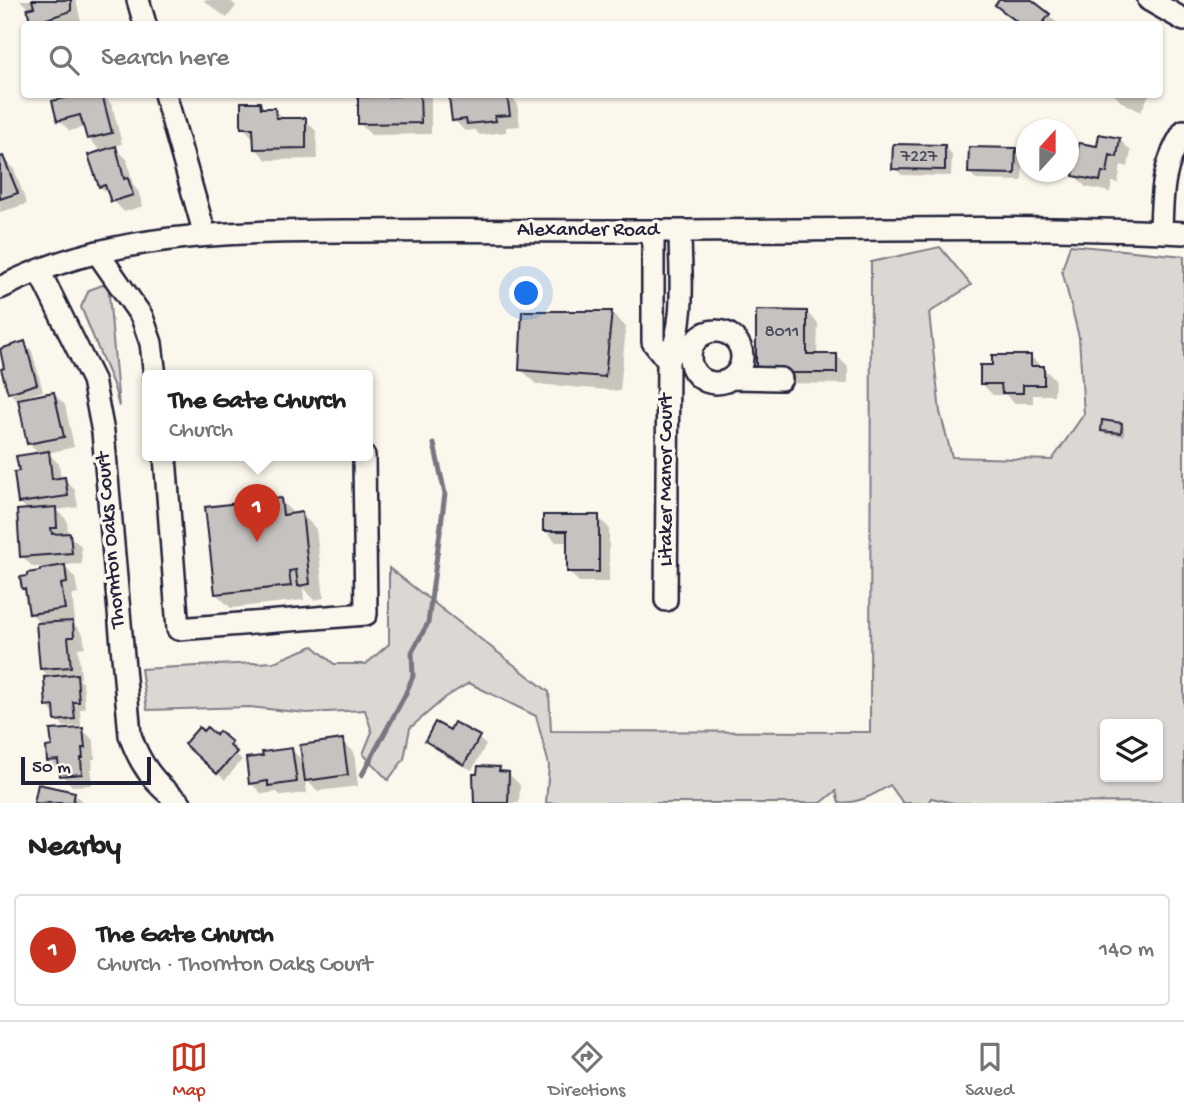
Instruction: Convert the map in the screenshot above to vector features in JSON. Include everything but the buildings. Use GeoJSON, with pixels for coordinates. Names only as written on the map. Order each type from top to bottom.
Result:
{"type":"FeatureCollection","features":[{"type":"Feature","properties":{"kind":"street"},"geometry":{"type":"LineString","coordinates":[[138,0],[144,21]]}},
{"type":"Feature","properties":{"kind":"street"},"geometry":{"type":"LineString","coordinates":[[1149,0],[1184,20]]}},
{"type":"Feature","properties":{"kind":"street"},"geometry":{"type":"LineString","coordinates":[[166,98],[205,235]]}},
{"type":"Feature","properties":{"kind":"street"},"geometry":{"type":"LineString","coordinates":[[1161,232],[1162,183],[1184,131]]}},
{"type":"Feature","properties":{"kind":"street","name":"Alexander Road"},"geometry":{"type":"LineString","coordinates":[[0,288],[39,271],[97,252],[172,238],[205,235],[336,231],[821,232],[995,227],[1184,233]]}},
{"type":"Feature","properties":{"kind":"street","name":"Litaker Manor Court"},"geometry":{"type":"LineString","coordinates":[[653,231],[653,342],[668,361]]}},
{"type":"Feature","properties":{"kind":"street","name":"Litaker Manor Court"},"geometry":{"type":"LineString","coordinates":[[666,600],[668,361],[677,343],[680,231]]}},
{"type":"Feature","properties":{"kind":"street"},"geometry":{"type":"LineString","coordinates":[[97,252],[142,317],[151,343],[154,370]]}},
{"type":"Feature","properties":{"kind":"street","name":"Thornton Oaks Court"},"geometry":{"type":"LineString","coordinates":[[39,271],[93,380],[103,432],[130,735],[148,774],[154,796],[180,803]]}},
{"type":"Feature","properties":{"kind":"street"},"geometry":{"type":"LineString","coordinates":[[654,303],[679,304]]}},
{"type":"Feature","properties":{"kind":"street"},"geometry":{"type":"LineString","coordinates":[[732,378],[742,364],[740,347],[729,334],[720,331],[704,334],[692,346],[691,363],[699,377],[716,383],[732,378],[781,379]]}},
{"type":"Feature","properties":{"kind":"street"},"geometry":{"type":"LineString","coordinates":[[667,390],[699,377]]}},
{"type":"Feature","properties":{"kind":"street"},"geometry":{"type":"LineString","coordinates":[[165,461],[178,629],[366,614],[364,461]]}},
{"type":"Feature","properties":{"kind":"shaded area"},"geometry":{"type":"Polygon","coordinates":[[[1070,245],[1184,256],[1184,802],[954,803],[931,798],[928,803],[903,803],[890,785],[866,798],[847,803],[839,803],[836,791],[821,803],[546,803],[549,765],[536,716],[469,683],[446,697],[410,728],[404,759],[388,780],[363,754],[372,732],[365,710],[306,713],[249,707],[147,710],[141,669],[274,662],[313,646],[334,664],[366,664],[389,644],[389,568],[549,692],[551,731],[870,732],[871,262],[940,247],[971,285],[929,313],[940,412],[952,457],[1052,460],[1084,414],[1079,337],[1062,270],[1070,245]]]}},
{"type":"Feature","properties":{"kind":"shaded area"},"geometry":{"type":"Polygon","coordinates":[[[108,283],[119,407],[114,387],[81,307],[89,290],[108,283]]]}},
{"type":"Feature","properties":{"kind":"waterway"},"geometry":{"type":"LineString","coordinates":[[362,775],[405,695],[413,676],[412,652],[428,623],[445,494],[434,444]]}},
{"type":"Feature","properties":{"kind":"place","name":"The Gate Church"},"geometry":{"type":"Point","coordinates":[257,542]}}]}
